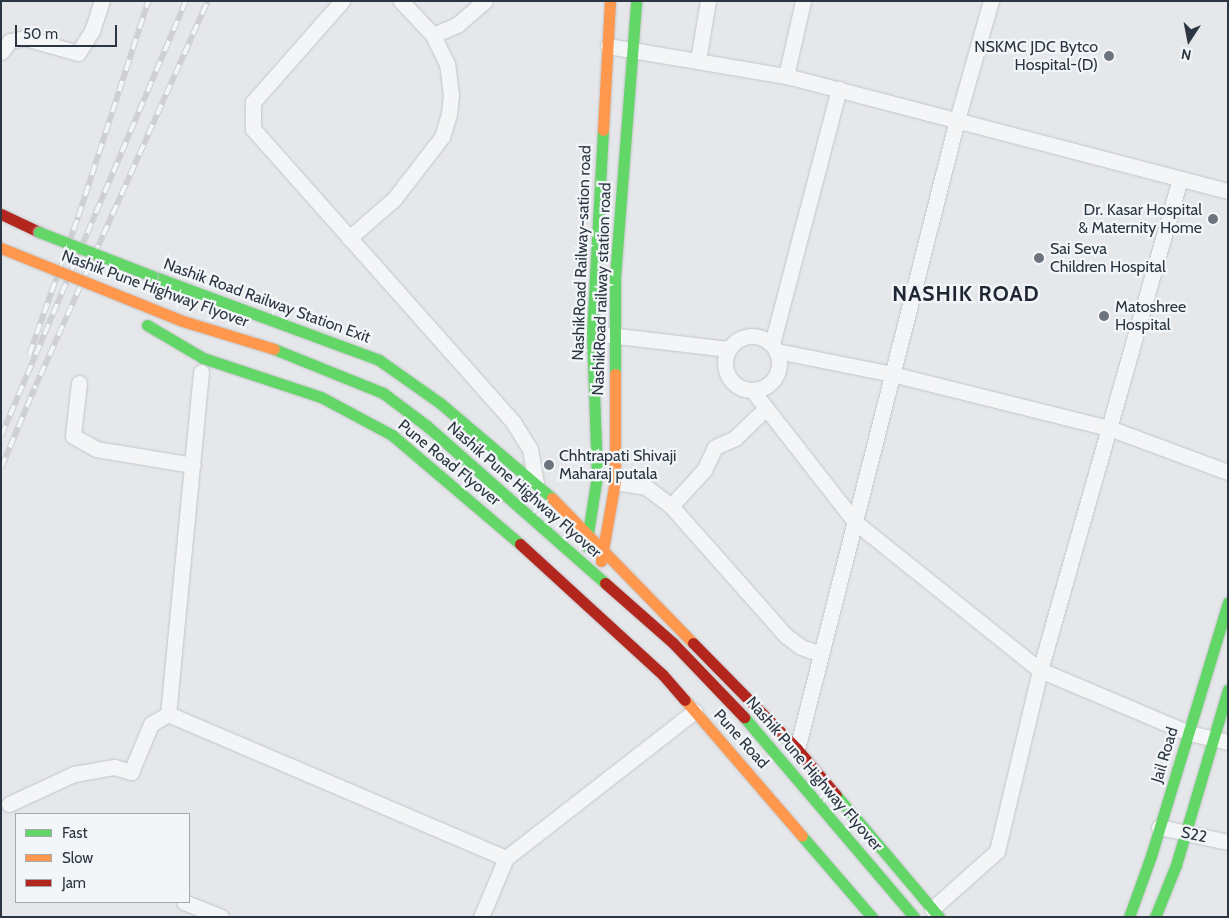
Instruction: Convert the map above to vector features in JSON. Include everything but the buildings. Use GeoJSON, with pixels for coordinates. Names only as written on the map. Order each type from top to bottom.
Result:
{"type":"FeatureCollection","features":[{"type":"Feature","properties":{"kind":"main road","name":"NashikRoad Railway-sation road"},"geometry":{"type":"LineString","coordinates":[[574,595],[589,536],[597,476],[592,333],[610,1]]}},
{"type":"Feature","properties":{"kind":"main road","name":"NashikRoad railway station road"},"geometry":{"type":"LineString","coordinates":[[592,597],[604,550],[615,482],[613,335],[636,1]]}},
{"type":"Feature","properties":{"kind":"main road","name":"Nashik Road Railway Station Exit"},"geometry":{"type":"LineString","coordinates":[[1,214],[39,232],[152,276],[332,340],[379,360],[440,403],[536,482],[604,550],[797,749],[936,913]]}},
{"type":"Feature","properties":{"kind":"main road","name":"Nashik Pune Highway Flyover"},"geometry":{"type":"LineString","coordinates":[[1,248],[183,321],[292,354],[383,393],[427,426],[679,650],[726,696],[914,917]]}},
{"type":"Feature","properties":{"kind":"main road","name":"Pune Road Flyover"},"geometry":{"type":"LineString","coordinates":[[207,344],[143,323],[202,366],[321,397],[392,435],[496,522],[574,595]]}},
{"type":"Feature","properties":{"kind":"main road"},"geometry":{"type":"LineString","coordinates":[[305,378],[333,389]]}},
{"type":"Feature","properties":{"kind":"main road","name":"Nashik Pune Highway Flyover"},"geometry":{"type":"LineString","coordinates":[[374,410],[407,434],[619,618]]}},
{"type":"Feature","properties":{"kind":"main road","name":"Pune Road"},"geometry":{"type":"LineString","coordinates":[[574,595],[592,597],[695,711],[872,917]]}},
{"type":"Feature","properties":{"kind":"main road","name":"Jail Road"},"geometry":{"type":"LineString","coordinates":[[1129,917],[1160,827],[1228,602]]}},
{"type":"Feature","properties":{"kind":"main road"},"geometry":{"type":"LineString","coordinates":[[1155,917],[1220,740],[1228,690]]}},
{"type":"Feature","properties":{"kind":"street"},"geometry":{"type":"LineString","coordinates":[[1,52],[10,41],[25,38],[78,54],[92,31],[102,1]]}},
{"type":"Feature","properties":{"kind":"street"},"geometry":{"type":"LineString","coordinates":[[342,1],[253,102],[253,129],[513,422],[530,449],[536,482]]}},
{"type":"Feature","properties":{"kind":"street"},"geometry":{"type":"LineString","coordinates":[[349,238],[394,199],[442,137],[449,114],[450,86],[447,64],[433,35],[401,1]]}},
{"type":"Feature","properties":{"kind":"street"},"geometry":{"type":"LineString","coordinates":[[433,35],[457,25],[485,1]]}},
{"type":"Feature","properties":{"kind":"street"},"geometry":{"type":"LineString","coordinates":[[698,60],[708,1]]}},
{"type":"Feature","properties":{"kind":"street"},"geometry":{"type":"LineString","coordinates":[[786,76],[803,1]]}},
{"type":"Feature","properties":{"kind":"street"},"geometry":{"type":"LineString","coordinates":[[797,749],[957,120],[991,1]]}},
{"type":"Feature","properties":{"kind":"street"},"geometry":{"type":"LineString","coordinates":[[608,46],[786,76],[1228,192]]}},
{"type":"Feature","properties":{"kind":"street"},"geometry":{"type":"LineString","coordinates":[[752,390],[761,388],[775,377],[779,369],[774,348],[839,89]]}},
{"type":"Feature","properties":{"kind":"street"},"geometry":{"type":"LineString","coordinates":[[936,913],[997,851],[1040,670],[1180,179]]}},
{"type":"Feature","properties":{"kind":"street"},"geometry":{"type":"LineString","coordinates":[[592,333],[728,350]]}},
{"type":"Feature","properties":{"kind":"street"},"geometry":{"type":"LineString","coordinates":[[1220,740],[1188,733],[1040,670],[855,522],[752,390],[731,380],[725,365],[728,350],[740,338],[749,336],[765,339],[774,348],[892,374],[1109,428],[1228,472]]}},
{"type":"Feature","properties":{"kind":"street"},"geometry":{"type":"LineString","coordinates":[[168,714],[202,366]]}},
{"type":"Feature","properties":{"kind":"street"},"geometry":{"type":"LineString","coordinates":[[79,383],[73,436],[96,449],[192,465]]}},
{"type":"Feature","properties":{"kind":"street"},"geometry":{"type":"LineString","coordinates":[[671,506],[704,470],[715,447],[735,438],[765,409]]}},
{"type":"Feature","properties":{"kind":"street"},"geometry":{"type":"LineString","coordinates":[[615,482],[646,487],[671,506],[785,635],[802,647],[821,654]]}},
{"type":"Feature","properties":{"kind":"street"},"geometry":{"type":"LineString","coordinates":[[481,917],[506,858],[695,711]]}},
{"type":"Feature","properties":{"kind":"street"},"geometry":{"type":"LineString","coordinates":[[9,804],[74,774],[114,767],[131,772],[151,724],[168,714]]}},
{"type":"Feature","properties":{"kind":"street"},"geometry":{"type":"LineString","coordinates":[[168,714],[506,858]]}},
{"type":"Feature","properties":{"kind":"street","name":"S22"},"geometry":{"type":"LineString","coordinates":[[1160,827],[1228,842]]}},
{"type":"Feature","properties":{"kind":"street"},"geometry":{"type":"LineString","coordinates":[[186,903],[221,917]]}},
{"type":"Feature","properties":{"kind":"railway"},"geometry":{"type":"LineString","coordinates":[[29,355],[78,217],[148,1]]}},
{"type":"Feature","properties":{"kind":"railway"},"geometry":{"type":"LineString","coordinates":[[1,436],[186,1]]}},
{"type":"Feature","properties":{"kind":"railway"},"geometry":{"type":"LineString","coordinates":[[31,396],[208,1]]}},
{"type":"Feature","properties":{"kind":"railway"},"geometry":{"type":"LineString","coordinates":[[1,468],[34,389]]}},
{"type":"Feature","properties":{"kind":"traffic: fast"},"geometry":{"type":"LineString","coordinates":[[615,374],[615,277],[636,1]]}},
{"type":"Feature","properties":{"kind":"traffic: fast"},"geometry":{"type":"LineString","coordinates":[[586,546],[597,476],[592,333],[603,130]]}},
{"type":"Feature","properties":{"kind":"traffic: fast"},"geometry":{"type":"LineString","coordinates":[[39,232],[152,276]]}},
{"type":"Feature","properties":{"kind":"traffic: fast"},"geometry":{"type":"LineString","coordinates":[[152,276],[379,360],[440,403],[552,498]]}},
{"type":"Feature","properties":{"kind":"traffic: fast"},"geometry":{"type":"LineString","coordinates":[[147,325],[203,358],[321,397],[392,435],[520,544]]}},
{"type":"Feature","properties":{"kind":"traffic: fast"},"geometry":{"type":"LineString","coordinates":[[274,349],[383,393],[427,426],[605,583]]}},
{"type":"Feature","properties":{"kind":"traffic: fast"},"geometry":{"type":"LineString","coordinates":[[1129,917],[1151,856],[1228,602]]}},
{"type":"Feature","properties":{"kind":"traffic: fast"},"geometry":{"type":"LineString","coordinates":[[1155,917],[1176,865],[1228,690]]}},
{"type":"Feature","properties":{"kind":"traffic: fast"},"geometry":{"type":"LineString","coordinates":[[744,717],[914,917]]}},
{"type":"Feature","properties":{"kind":"traffic: fast"},"geometry":{"type":"LineString","coordinates":[[836,795],[939,917]]}},
{"type":"Feature","properties":{"kind":"traffic: fast"},"geometry":{"type":"LineString","coordinates":[[802,836],[872,917]]}},
{"type":"Feature","properties":{"kind":"traffic: slow"},"geometry":{"type":"LineString","coordinates":[[603,130],[610,1]]}},
{"type":"Feature","properties":{"kind":"traffic: slow"},"geometry":{"type":"LineString","coordinates":[[1,248],[183,321],[274,349]]}},
{"type":"Feature","properties":{"kind":"traffic: slow"},"geometry":{"type":"LineString","coordinates":[[601,561],[615,482],[615,374]]}},
{"type":"Feature","properties":{"kind":"traffic: slow"},"geometry":{"type":"LineString","coordinates":[[552,498],[693,643]]}},
{"type":"Feature","properties":{"kind":"traffic: slow"},"geometry":{"type":"LineString","coordinates":[[685,700],[802,836]]}},
{"type":"Feature","properties":{"kind":"traffic: jam"},"geometry":{"type":"LineString","coordinates":[[1,214],[39,232]]}},
{"type":"Feature","properties":{"kind":"traffic: jam"},"geometry":{"type":"LineString","coordinates":[[520,544],[663,675],[685,700]]}},
{"type":"Feature","properties":{"kind":"traffic: jam"},"geometry":{"type":"LineString","coordinates":[[605,583],[673,643],[744,717]]}},
{"type":"Feature","properties":{"kind":"traffic: jam"},"geometry":{"type":"LineString","coordinates":[[693,643],[797,749],[836,795]]}},
{"type":"Feature","properties":{"kind":"place","name":"NSKMC JDC Bytco Hospital-(D)"},"geometry":{"type":"Point","coordinates":[1109,56]}},
{"type":"Feature","properties":{"kind":"place","name":"Dr. Kasar Hospital & Maternity Home"},"geometry":{"type":"Point","coordinates":[1213,219]}},
{"type":"Feature","properties":{"kind":"place","name":"Sai Seva Children Hospital"},"geometry":{"type":"Point","coordinates":[1039,258]}},
{"type":"Feature","properties":{"kind":"place","name":"Matoshree Hospital"},"geometry":{"type":"Point","coordinates":[1104,316]}},
{"type":"Feature","properties":{"kind":"place","name":"Chhtrapati Shivaji Maharaj putala"},"geometry":{"type":"Point","coordinates":[549,465]}},
{"type":"Feature","properties":{"kind":"district","name":"NASHIK ROAD"},"geometry":{"type":"Point","coordinates":[966,294]}}]}
